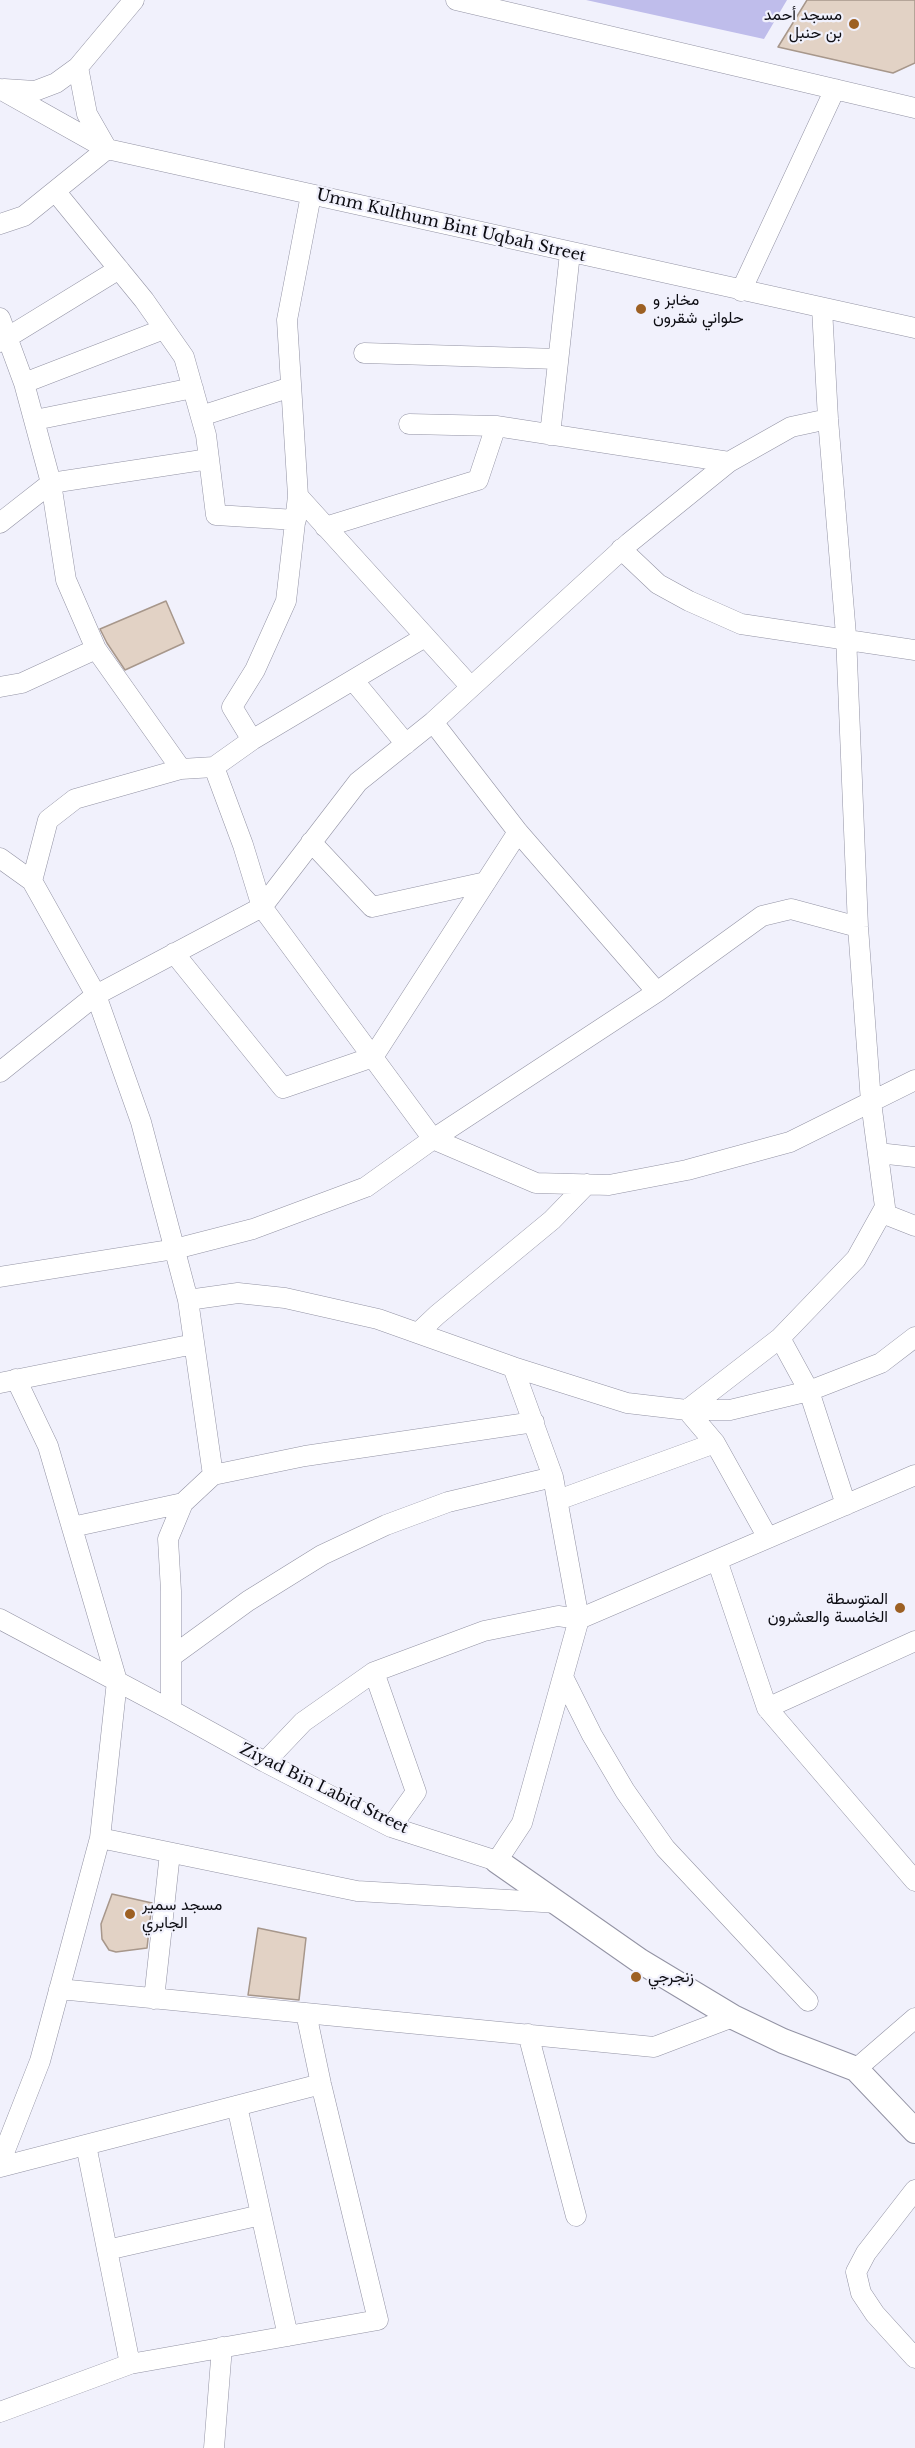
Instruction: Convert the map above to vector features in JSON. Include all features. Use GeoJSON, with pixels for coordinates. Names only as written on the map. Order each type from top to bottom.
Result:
{"type":"FeatureCollection","features":[{"type":"Feature","properties":{"kind":"main road","name":"Ziyad Bin Labid Street"},"geometry":{"type":"LineString","coordinates":[[497,1861],[640,1961],[733,2017],[783,2041],[856,2069],[915,2130]]}},
{"type":"Feature","properties":{"kind":"street"},"geometry":{"type":"LineString","coordinates":[[0,89],[35,91],[56,83],[78,67],[134,0]]}},
{"type":"Feature","properties":{"kind":"street"},"geometry":{"type":"LineString","coordinates":[[456,0],[915,108]]}},
{"type":"Feature","properties":{"kind":"street"},"geometry":{"type":"LineString","coordinates":[[0,224],[24,216],[107,149],[87,114],[78,67]]}},
{"type":"Feature","properties":{"kind":"street","name":"Umm Kulthum Bint Uqbah Street"},"geometry":{"type":"LineString","coordinates":[[0,89],[107,149],[915,328]]}},
{"type":"Feature","properties":{"kind":"street"},"geometry":{"type":"LineString","coordinates":[[741,291],[835,89]]}},
{"type":"Feature","properties":{"kind":"street"},"geometry":{"type":"LineString","coordinates":[[55,190],[119,269],[183,357],[201,416],[216,515],[296,520]]}},
{"type":"Feature","properties":{"kind":"street"},"geometry":{"type":"LineString","coordinates":[[252,740],[232,707],[255,670],[286,601],[298,496],[287,320],[311,195]]}},
{"type":"Feature","properties":{"kind":"street"},"geometry":{"type":"LineString","coordinates":[[550,435],[570,253]]}},
{"type":"Feature","properties":{"kind":"street"},"geometry":{"type":"LineString","coordinates":[[4,340],[119,269]]}},
{"type":"Feature","properties":{"kind":"street"},"geometry":{"type":"LineString","coordinates":[[687,1410],[780,1338],[856,1259],[885,1207],[872,1102],[858,927],[846,641],[828,419],[822,308]]}},
{"type":"Feature","properties":{"kind":"street"},"geometry":{"type":"LineString","coordinates":[[0,318],[4,340],[24,383],[51,483],[66,580],[96,649],[182,769]]}},
{"type":"Feature","properties":{"kind":"street"},"geometry":{"type":"LineString","coordinates":[[24,383],[164,329]]}},
{"type":"Feature","properties":{"kind":"street"},"geometry":{"type":"LineString","coordinates":[[364,353],[558,359]]}},
{"type":"Feature","properties":{"kind":"street"},"geometry":{"type":"LineString","coordinates":[[201,416],[291,387]]}},
{"type":"Feature","properties":{"kind":"street"},"geometry":{"type":"LineString","coordinates":[[35,420],[192,388]]}},
{"type":"Feature","properties":{"kind":"street"},"geometry":{"type":"LineString","coordinates":[[0,1072],[96,995],[262,907],[358,782],[433,722],[621,549],[729,462],[791,427],[828,419]]}},
{"type":"Feature","properties":{"kind":"street"},"geometry":{"type":"LineString","coordinates":[[409,424],[496,426],[729,462]]}},
{"type":"Feature","properties":{"kind":"street"},"geometry":{"type":"LineString","coordinates":[[326,527],[478,480],[496,426]]}},
{"type":"Feature","properties":{"kind":"street"},"geometry":{"type":"LineString","coordinates":[[0,523],[51,483],[209,459]]}},
{"type":"Feature","properties":{"kind":"street"},"geometry":{"type":"LineString","coordinates":[[298,496],[471,687]]}},
{"type":"Feature","properties":{"kind":"street"},"geometry":{"type":"LineString","coordinates":[[621,549],[658,584],[714,613],[741,624],[915,650]]}},
{"type":"Feature","properties":{"kind":"street"},"geometry":{"type":"LineString","coordinates":[[32,881],[48,820],[75,799],[182,769],[214,767],[252,740],[425,637]]}},
{"type":"Feature","properties":{"kind":"street"},"geometry":{"type":"LineString","coordinates":[[0,687],[22,683],[96,649]]}},
{"type":"Feature","properties":{"kind":"street"},"geometry":{"type":"LineString","coordinates":[[353,680],[406,744]]}},
{"type":"Feature","properties":{"kind":"street"},"geometry":{"type":"LineString","coordinates":[[433,722],[518,832],[657,992]]}},
{"type":"Feature","properties":{"kind":"street"},"geometry":{"type":"LineString","coordinates":[[214,767],[243,845],[262,907],[433,1139],[536,1183],[609,1185],[687,1170],[790,1142],[915,1080]]}},
{"type":"Feature","properties":{"kind":"street"},"geometry":{"type":"LineString","coordinates":[[174,953],[283,1088],[373,1057],[518,832]]}},
{"type":"Feature","properties":{"kind":"street"},"geometry":{"type":"LineString","coordinates":[[311,843],[372,907],[486,882]]}},
{"type":"Feature","properties":{"kind":"street"},"geometry":{"type":"LineString","coordinates":[[0,858],[32,881],[96,995],[141,1122],[188,1300],[213,1475]]}},
{"type":"Feature","properties":{"kind":"street"},"geometry":{"type":"LineString","coordinates":[[0,1277],[175,1249],[253,1229],[366,1187],[433,1139],[657,992],[762,916],[791,909],[858,927]]}},
{"type":"Feature","properties":{"kind":"street"},"geometry":{"type":"LineString","coordinates":[[878,1154],[915,1157]]}},
{"type":"Feature","properties":{"kind":"street"},"geometry":{"type":"LineString","coordinates":[[418,1333],[552,1220],[587,1184]]}},
{"type":"Feature","properties":{"kind":"street"},"geometry":{"type":"LineString","coordinates":[[882,1213],[915,1226]]}},
{"type":"Feature","properties":{"kind":"street"},"geometry":{"type":"LineString","coordinates":[[188,1300],[238,1293],[285,1298],[378,1319],[627,1403],[687,1410],[730,1410],[809,1390],[881,1363],[915,1337]]}},
{"type":"Feature","properties":{"kind":"street"},"geometry":{"type":"LineString","coordinates":[[780,1338],[809,1390],[846,1505]]}},
{"type":"Feature","properties":{"kind":"street"},"geometry":{"type":"LineString","coordinates":[[0,2165],[40,2061],[100,1838],[117,1681],[48,1446],[8,1381],[194,1344]]}},
{"type":"Feature","properties":{"kind":"street"},"geometry":{"type":"LineString","coordinates":[[497,1861],[522,1823],[579,1619],[553,1477],[513,1366]]}},
{"type":"Feature","properties":{"kind":"street"},"geometry":{"type":"LineString","coordinates":[[687,1410],[715,1443],[768,1538]]}},
{"type":"Feature","properties":{"kind":"street"},"geometry":{"type":"LineString","coordinates":[[171,1710],[168,1539],[183,1503],[213,1475],[305,1456],[534,1422]]}},
{"type":"Feature","properties":{"kind":"street"},"geometry":{"type":"LineString","coordinates":[[558,1500],[715,1443]]}},
{"type":"Feature","properties":{"kind":"street"},"geometry":{"type":"LineString","coordinates":[[266,1762],[303,1722],[374,1672],[484,1631],[558,1616],[579,1619],[915,1475]]}},
{"type":"Feature","properties":{"kind":"street"},"geometry":{"type":"LineString","coordinates":[[171,1657],[248,1600],[322,1554],[386,1524],[448,1502],[553,1477]]}},
{"type":"Feature","properties":{"kind":"street"},"geometry":{"type":"LineString","coordinates":[[72,1527],[183,1503]]}},
{"type":"Feature","properties":{"kind":"street"},"geometry":{"type":"LineString","coordinates":[[717,1560],[767,1708],[908,1861],[915,1881]]}},
{"type":"Feature","properties":{"kind":"street","name":"Ziyad Bin Labid Street"},"geometry":{"type":"LineString","coordinates":[[0,1619],[391,1827],[497,1861]]}},
{"type":"Feature","properties":{"kind":"street"},"geometry":{"type":"LineString","coordinates":[[767,1708],[915,1641]]}},
{"type":"Feature","properties":{"kind":"street"},"geometry":{"type":"LineString","coordinates":[[374,1672],[416,1792],[391,1827]]}},
{"type":"Feature","properties":{"kind":"street"},"geometry":{"type":"LineString","coordinates":[[563,1677],[597,1744],[625,1791],[665,1848],[808,2001]]}},
{"type":"Feature","properties":{"kind":"street"},"geometry":{"type":"LineString","coordinates":[[100,1838],[357,1891],[559,1903]]}},
{"type":"Feature","properties":{"kind":"street"},"geometry":{"type":"LineString","coordinates":[[154,1999],[170,1852]]}},
{"type":"Feature","properties":{"kind":"street"},"geometry":{"type":"LineString","coordinates":[[59,1989],[654,2046],[733,2017]]}},
{"type":"Feature","properties":{"kind":"street"},"geometry":{"type":"LineString","coordinates":[[0,2412],[130,2364],[378,2320],[321,2085],[306,2013]]}},
{"type":"Feature","properties":{"kind":"street"},"geometry":{"type":"LineString","coordinates":[[856,2069],[915,2018]]}},
{"type":"Feature","properties":{"kind":"street"},"geometry":{"type":"LineString","coordinates":[[528,2034],[576,2216]]}},
{"type":"Feature","properties":{"kind":"street"},"geometry":{"type":"LineString","coordinates":[[0,2165],[321,2085]]}},
{"type":"Feature","properties":{"kind":"street"},"geometry":{"type":"LineString","coordinates":[[237,2106],[288,2336]]}},
{"type":"Feature","properties":{"kind":"street"},"geometry":{"type":"LineString","coordinates":[[86,2145],[130,2364]]}},
{"type":"Feature","properties":{"kind":"street"},"geometry":{"type":"LineString","coordinates":[[915,2190],[866,2253],[856,2272],[861,2293],[876,2314],[915,2358]]}},
{"type":"Feature","properties":{"kind":"street"},"geometry":{"type":"LineString","coordinates":[[107,2250],[261,2215]]}},
{"type":"Feature","properties":{"kind":"street"},"geometry":{"type":"LineString","coordinates":[[214,2448],[222,2347]]}},
{"type":"Feature","properties":{"kind":"shaded area"},"geometry":{"type":"Polygon","coordinates":[[[586,0],[787,0],[764,39],[586,0]]]}},
{"type":"Feature","properties":{"kind":"building","name":"مسجد أحمد بن حنبل"},"geometry":{"type":"Polygon","coordinates":[[[807,0],[915,0],[915,63],[893,73],[778,47],[807,0]]]}},
{"type":"Feature","properties":{"kind":"building"},"geometry":{"type":"Polygon","coordinates":[[[166,601],[184,643],[125,670],[100,629],[166,601]]]}},
{"type":"Feature","properties":{"kind":"building","name":"مسجد سمير الجابري"},"geometry":{"type":"Polygon","coordinates":[[[112,1894],[152,1903],[147,1948],[116,1952],[109,1950],[102,1939],[101,1924],[112,1894]]]}},
{"type":"Feature","properties":{"kind":"building"},"geometry":{"type":"Polygon","coordinates":[[[258,1928],[306,1938],[299,2000],[248,1995],[258,1928]]]}},
{"type":"Feature","properties":{"kind":"place","name":"مسجد أحمد بن حنبل"},"geometry":{"type":"Point","coordinates":[854,24]}},
{"type":"Feature","properties":{"kind":"place","name":"مخابز و حلواني شقرون"},"geometry":{"type":"Point","coordinates":[641,309]}},
{"type":"Feature","properties":{"kind":"place","name":"المتوسطة الخامسة والعشرون"},"geometry":{"type":"Point","coordinates":[900,1608]}},
{"type":"Feature","properties":{"kind":"place","name":"مسجد سمير الجابري"},"geometry":{"type":"Point","coordinates":[130,1914]}},
{"type":"Feature","properties":{"kind":"place","name":"زنجرجي"},"geometry":{"type":"Point","coordinates":[636,1977]}}]}
